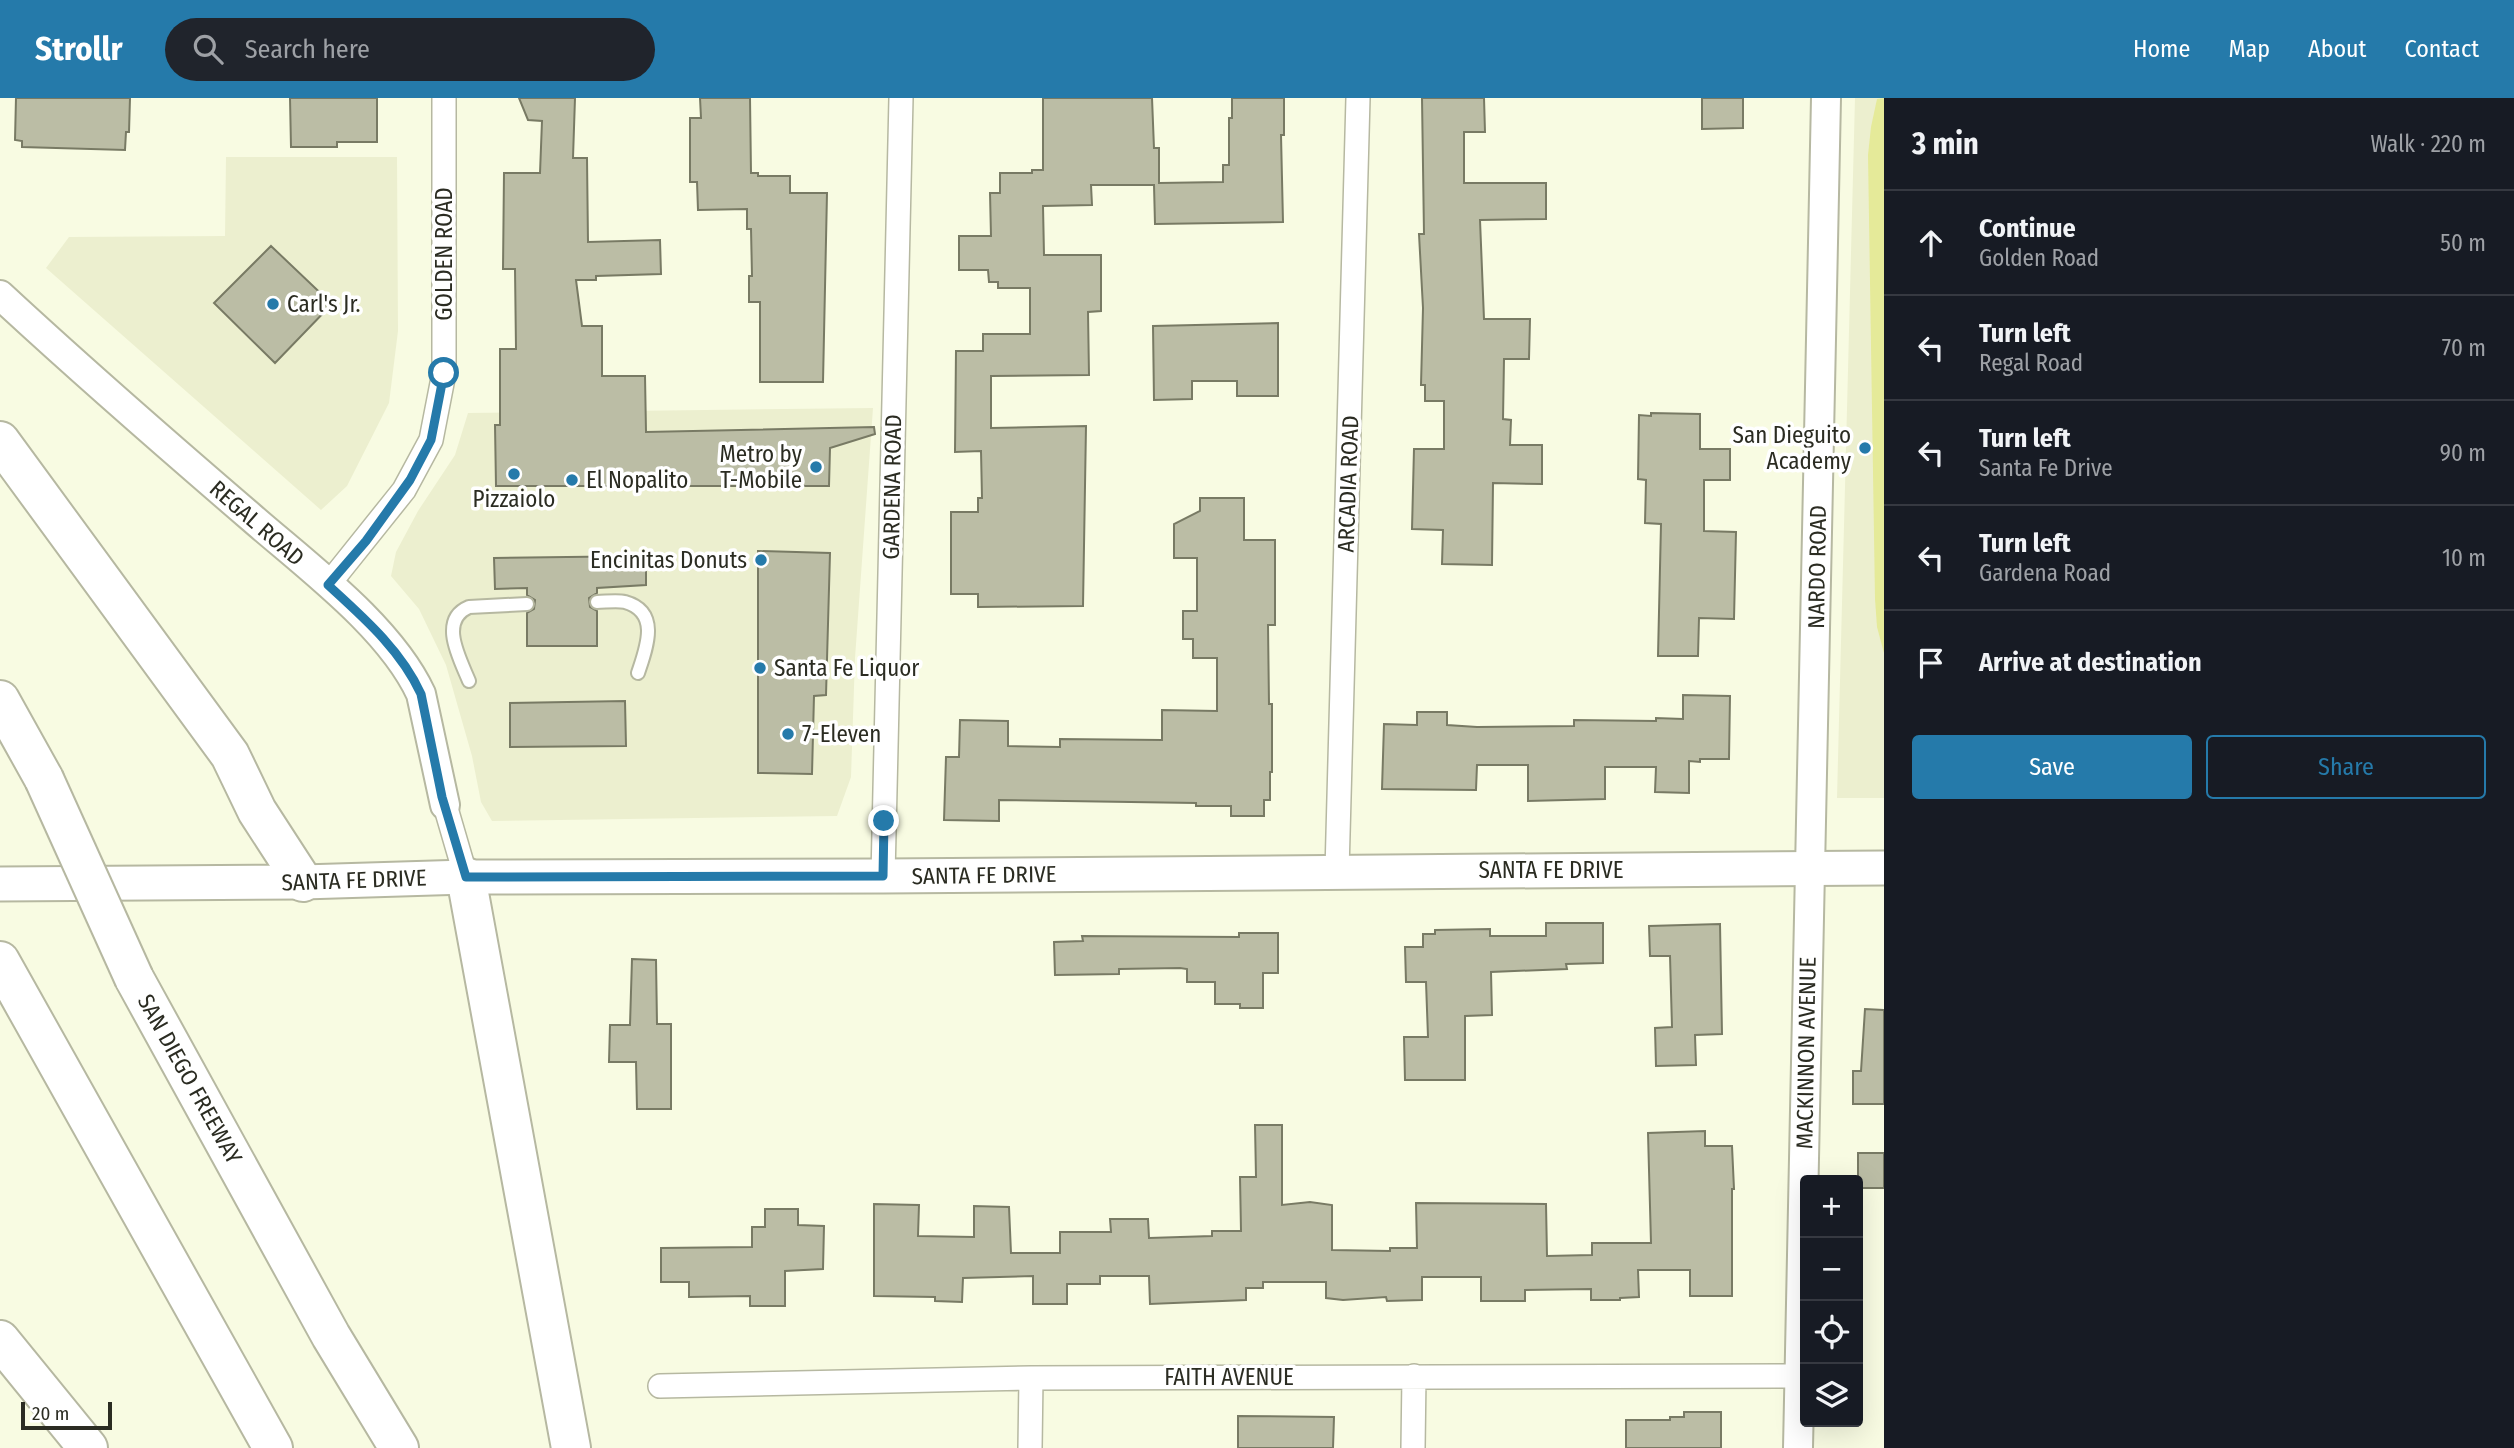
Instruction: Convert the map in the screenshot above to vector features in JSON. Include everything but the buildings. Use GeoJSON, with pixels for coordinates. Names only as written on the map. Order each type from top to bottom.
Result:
{"type":"FeatureCollection","features":[{"type":"Feature","properties":{"kind":"highway"},"geometry":{"type":"LineString","coordinates":[[0,441],[230,755],[257,811],[303,882]]}},
{"type":"Feature","properties":{"kind":"highway","name":"SAN DIEGO FREEWAY"},"geometry":{"type":"LineString","coordinates":[[0,700],[44,779],[134,978],[331,1336],[399,1448]]}},
{"type":"Feature","properties":{"kind":"highway"},"geometry":{"type":"LineString","coordinates":[[466,877],[571,1448]]}},
{"type":"Feature","properties":{"kind":"highway"},"geometry":{"type":"LineString","coordinates":[[3,968],[272,1448]]}},
{"type":"Feature","properties":{"kind":"highway"},"geometry":{"type":"LineString","coordinates":[[0,1340],[88,1448]]}},
{"type":"Feature","properties":{"kind":"main road","name":"SANTA FE DRIVE"},"geometry":{"type":"LineString","coordinates":[[0,884],[303,882],[466,877],[1884,868]]}},
{"type":"Feature","properties":{"kind":"street","name":"GOLDEN ROAD"},"geometry":{"type":"LineString","coordinates":[[328,585],[404,491],[431,440],[444,373],[444,98]]}},
{"type":"Feature","properties":{"kind":"street","name":"GARDENA ROAD"},"geometry":{"type":"LineString","coordinates":[[883,876],[901,98]]}},
{"type":"Feature","properties":{"kind":"street","name":"ARCADIA ROAD"},"geometry":{"type":"LineString","coordinates":[[1337,871],[1358,98]]}},
{"type":"Feature","properties":{"kind":"street","name":"NARDO ROAD"},"geometry":{"type":"LineString","coordinates":[[1811,869],[1826,98]]}},
{"type":"Feature","properties":{"kind":"street","name":"REGAL ROAD"},"geometry":{"type":"LineString","coordinates":[[0,295],[76,366],[374,628],[414,678],[421,694],[445,805],[466,877]]}},
{"type":"Feature","properties":{"kind":"street","name":"MACKINNON AVENUE"},"geometry":{"type":"LineString","coordinates":[[1798,1448],[1811,869]]}},
{"type":"Feature","properties":{"kind":"street"},"geometry":{"type":"LineString","coordinates":[[1413,1448],[1414,1376]]}},
{"type":"Feature","properties":{"kind":"street","name":"FAITH AVENUE"},"geometry":{"type":"LineString","coordinates":[[660,1386],[1031,1378],[1798,1376]]}},
{"type":"Feature","properties":{"kind":"street"},"geometry":{"type":"LineString","coordinates":[[1030,1448],[1031,1378]]}},
{"type":"Feature","properties":{"kind":"lane"},"geometry":{"type":"LineString","coordinates":[[597,602],[625,602],[642,612],[649,625],[647,647],[638,673]]}},
{"type":"Feature","properties":{"kind":"lane"},"geometry":{"type":"LineString","coordinates":[[469,681],[452,635],[460,610],[469,607],[527,604]]}},
{"type":"Feature","properties":{"kind":"shaded area","name":"San Dieguito Academy"},"geometry":{"type":"Polygon","coordinates":[[[1855,98],[1884,98],[1884,798],[1837,798],[1855,98]]]}},
{"type":"Feature","properties":{"kind":"shaded area"},"geometry":{"type":"Polygon","coordinates":[[[226,157],[397,157],[398,331],[389,403],[347,486],[321,510],[46,268],[69,237],[225,236],[226,157]]]}},
{"type":"Feature","properties":{"kind":"shaded area"},"geometry":{"type":"Polygon","coordinates":[[[873,408],[855,658],[851,777],[837,816],[492,821],[481,802],[472,756],[446,665],[419,609],[391,576],[396,552],[418,511],[455,455],[468,413],[873,408]]]}},
{"type":"Feature","properties":{"kind":"green space"},"geometry":{"type":"Polygon","coordinates":[[[1884,98],[1884,653],[1877,627],[1875,599],[1868,155],[1877,99],[1884,98]]]}},
{"type":"Feature","properties":{"kind":"place","name":"Carl's Jr."},"geometry":{"type":"Point","coordinates":[273,304]}},
{"type":"Feature","properties":{"kind":"place","name":"San Dieguito Academy"},"geometry":{"type":"Point","coordinates":[1865,448]}},
{"type":"Feature","properties":{"kind":"place","name":"Metro by T-Mobile"},"geometry":{"type":"Point","coordinates":[816,467]}},
{"type":"Feature","properties":{"kind":"place","name":"Pizzaiolo"},"geometry":{"type":"Point","coordinates":[514,474]}},
{"type":"Feature","properties":{"kind":"place","name":"El Nopalito"},"geometry":{"type":"Point","coordinates":[572,480]}},
{"type":"Feature","properties":{"kind":"place","name":"Encinitas Donuts"},"geometry":{"type":"Point","coordinates":[761,560]}},
{"type":"Feature","properties":{"kind":"place","name":"Santa Fe Liquor"},"geometry":{"type":"Point","coordinates":[760,668]}},
{"type":"Feature","properties":{"kind":"place","name":"7-Eleven"},"geometry":{"type":"Point","coordinates":[788,734]}},
{"type":"Feature","properties":{"kind":"route"},"geometry":{"type":"LineString","coordinates":[[444,373],[431,440],[404,491],[328,585],[374,628],[414,678],[421,694],[442,797],[466,877],[883,876],[884,821]]}}]}
